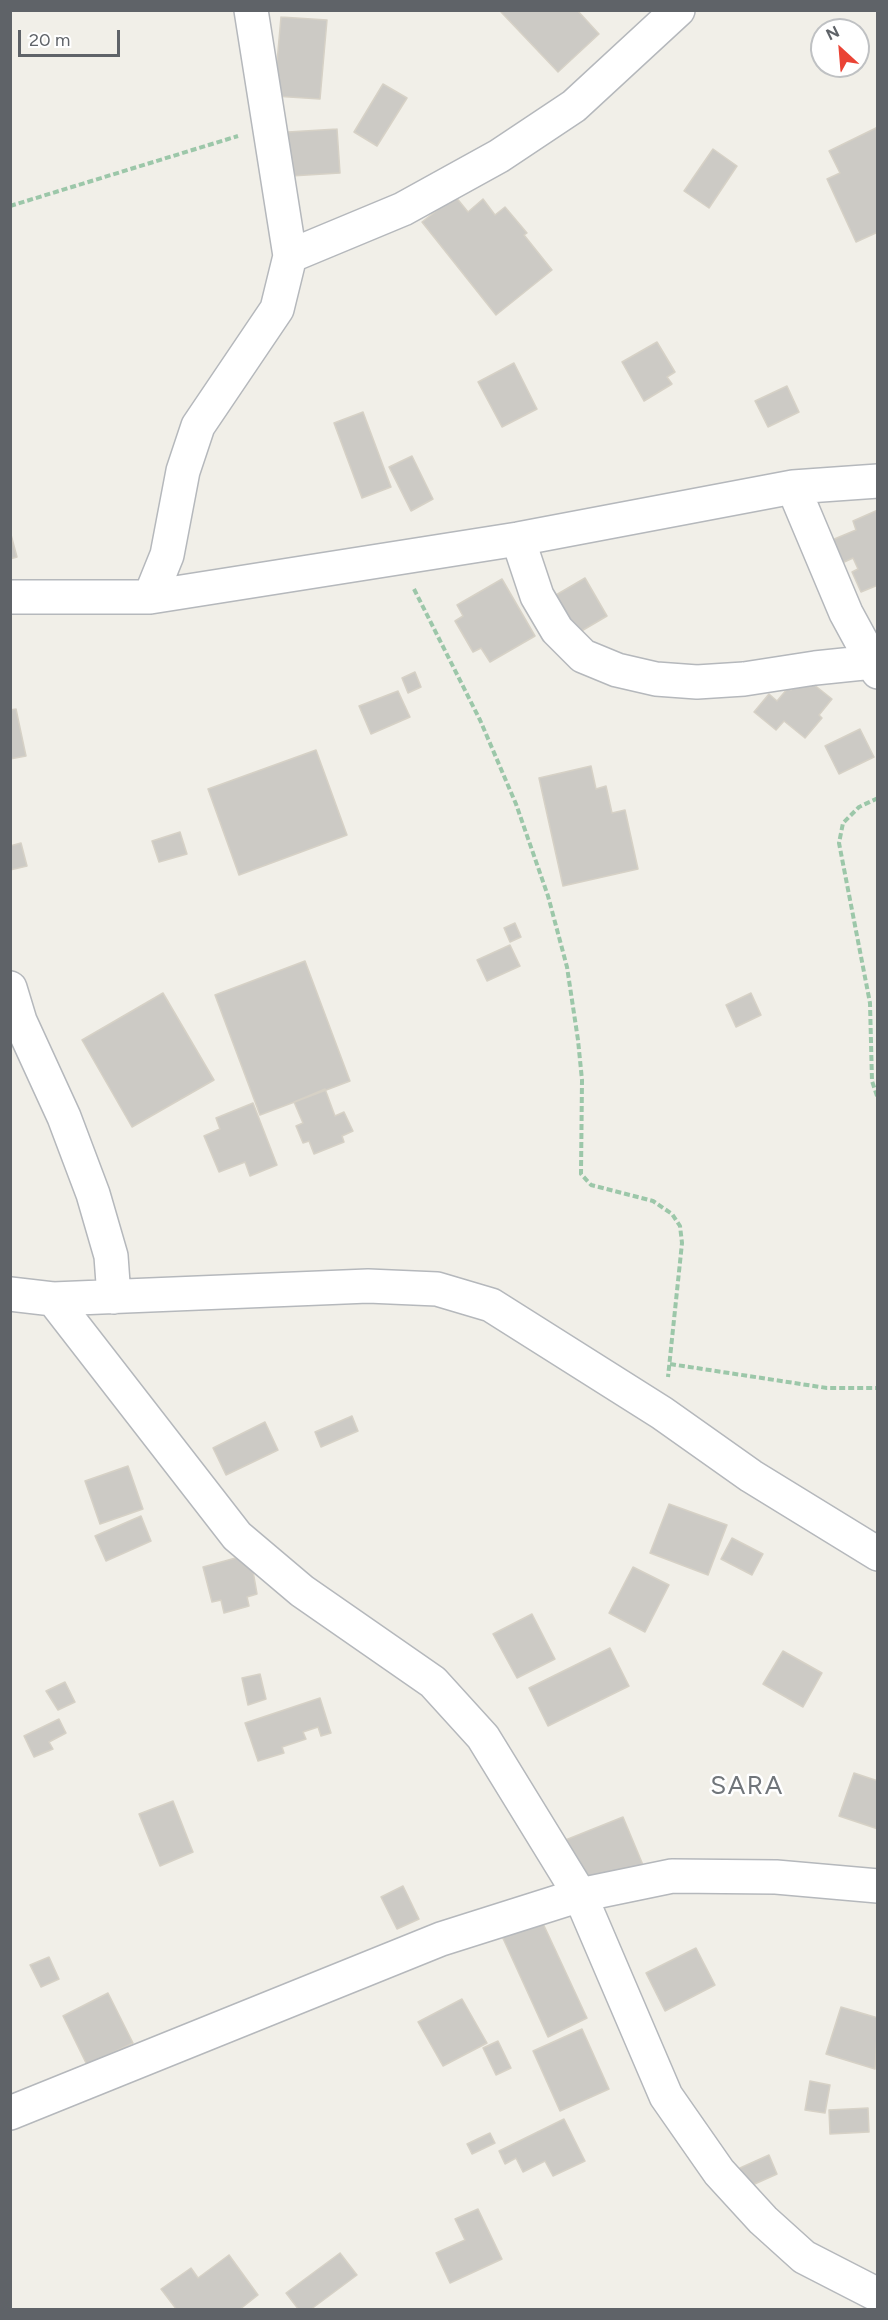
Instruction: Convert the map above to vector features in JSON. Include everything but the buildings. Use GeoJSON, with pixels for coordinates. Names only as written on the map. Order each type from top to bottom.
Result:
{"type":"FeatureCollection","features":[{"type":"Feature","properties":{"kind":"street"},"geometry":{"type":"LineString","coordinates":[[150,597],[167,555],[183,471],[198,426],[277,309],[290,256],[251,10]]}},
{"type":"Feature","properties":{"kind":"street"},"geometry":{"type":"LineString","coordinates":[[290,256],[403,209],[499,156],[574,106],[678,10]]}},
{"type":"Feature","properties":{"kind":"street"},"geometry":{"type":"LineString","coordinates":[[10,597],[150,597],[518,539],[794,487],[878,481]]}},
{"type":"Feature","properties":{"kind":"street"},"geometry":{"type":"LineString","coordinates":[[518,539],[537,596],[557,630],[583,656],[616,670],[656,678],[697,682],[744,679],[814,668],[875,667],[846,613],[794,487]]}},
{"type":"Feature","properties":{"kind":"street"},"geometry":{"type":"LineString","coordinates":[[10,988],[15,1022],[64,1117],[93,1194],[111,1256],[114,1297]]}},
{"type":"Feature","properties":{"kind":"street"},"geometry":{"type":"LineString","coordinates":[[10,1294],[53,1299],[368,1286],[437,1289],[491,1305],[662,1413],[751,1476],[878,1554]]}},
{"type":"Feature","properties":{"kind":"street"},"geometry":{"type":"LineString","coordinates":[[53,1299],[237,1536],[302,1591],[434,1682],[483,1737],[579,1895],[666,2096],[719,2172],[763,2220],[804,2257],[878,2295]]}},
{"type":"Feature","properties":{"kind":"street"},"geometry":{"type":"LineString","coordinates":[[10,2112],[441,1939],[579,1895],[672,1876],[776,1877],[878,1886]]}},
{"type":"Feature","properties":{"kind":"path"},"geometry":{"type":"LineString","coordinates":[[10,206],[270,126]]}},
{"type":"Feature","properties":{"kind":"path"},"geometry":{"type":"LineString","coordinates":[[399,559],[480,720],[516,804],[549,896],[567,967],[578,1040],[582,1080],[581,1174],[591,1185],[652,1201],[672,1214],[680,1226],[682,1243],[670,1364],[662,1413]]}},
{"type":"Feature","properties":{"kind":"path"},"geometry":{"type":"LineString","coordinates":[[878,798],[859,807],[843,823],[839,843],[870,1003],[872,1081],[878,1099]]}},
{"type":"Feature","properties":{"kind":"path"},"geometry":{"type":"LineString","coordinates":[[670,1364],[827,1388],[878,1388]]}},
{"type":"Feature","properties":{"kind":"district","name":"SARA"},"geometry":{"type":"Point","coordinates":[747,1786]}}]}
